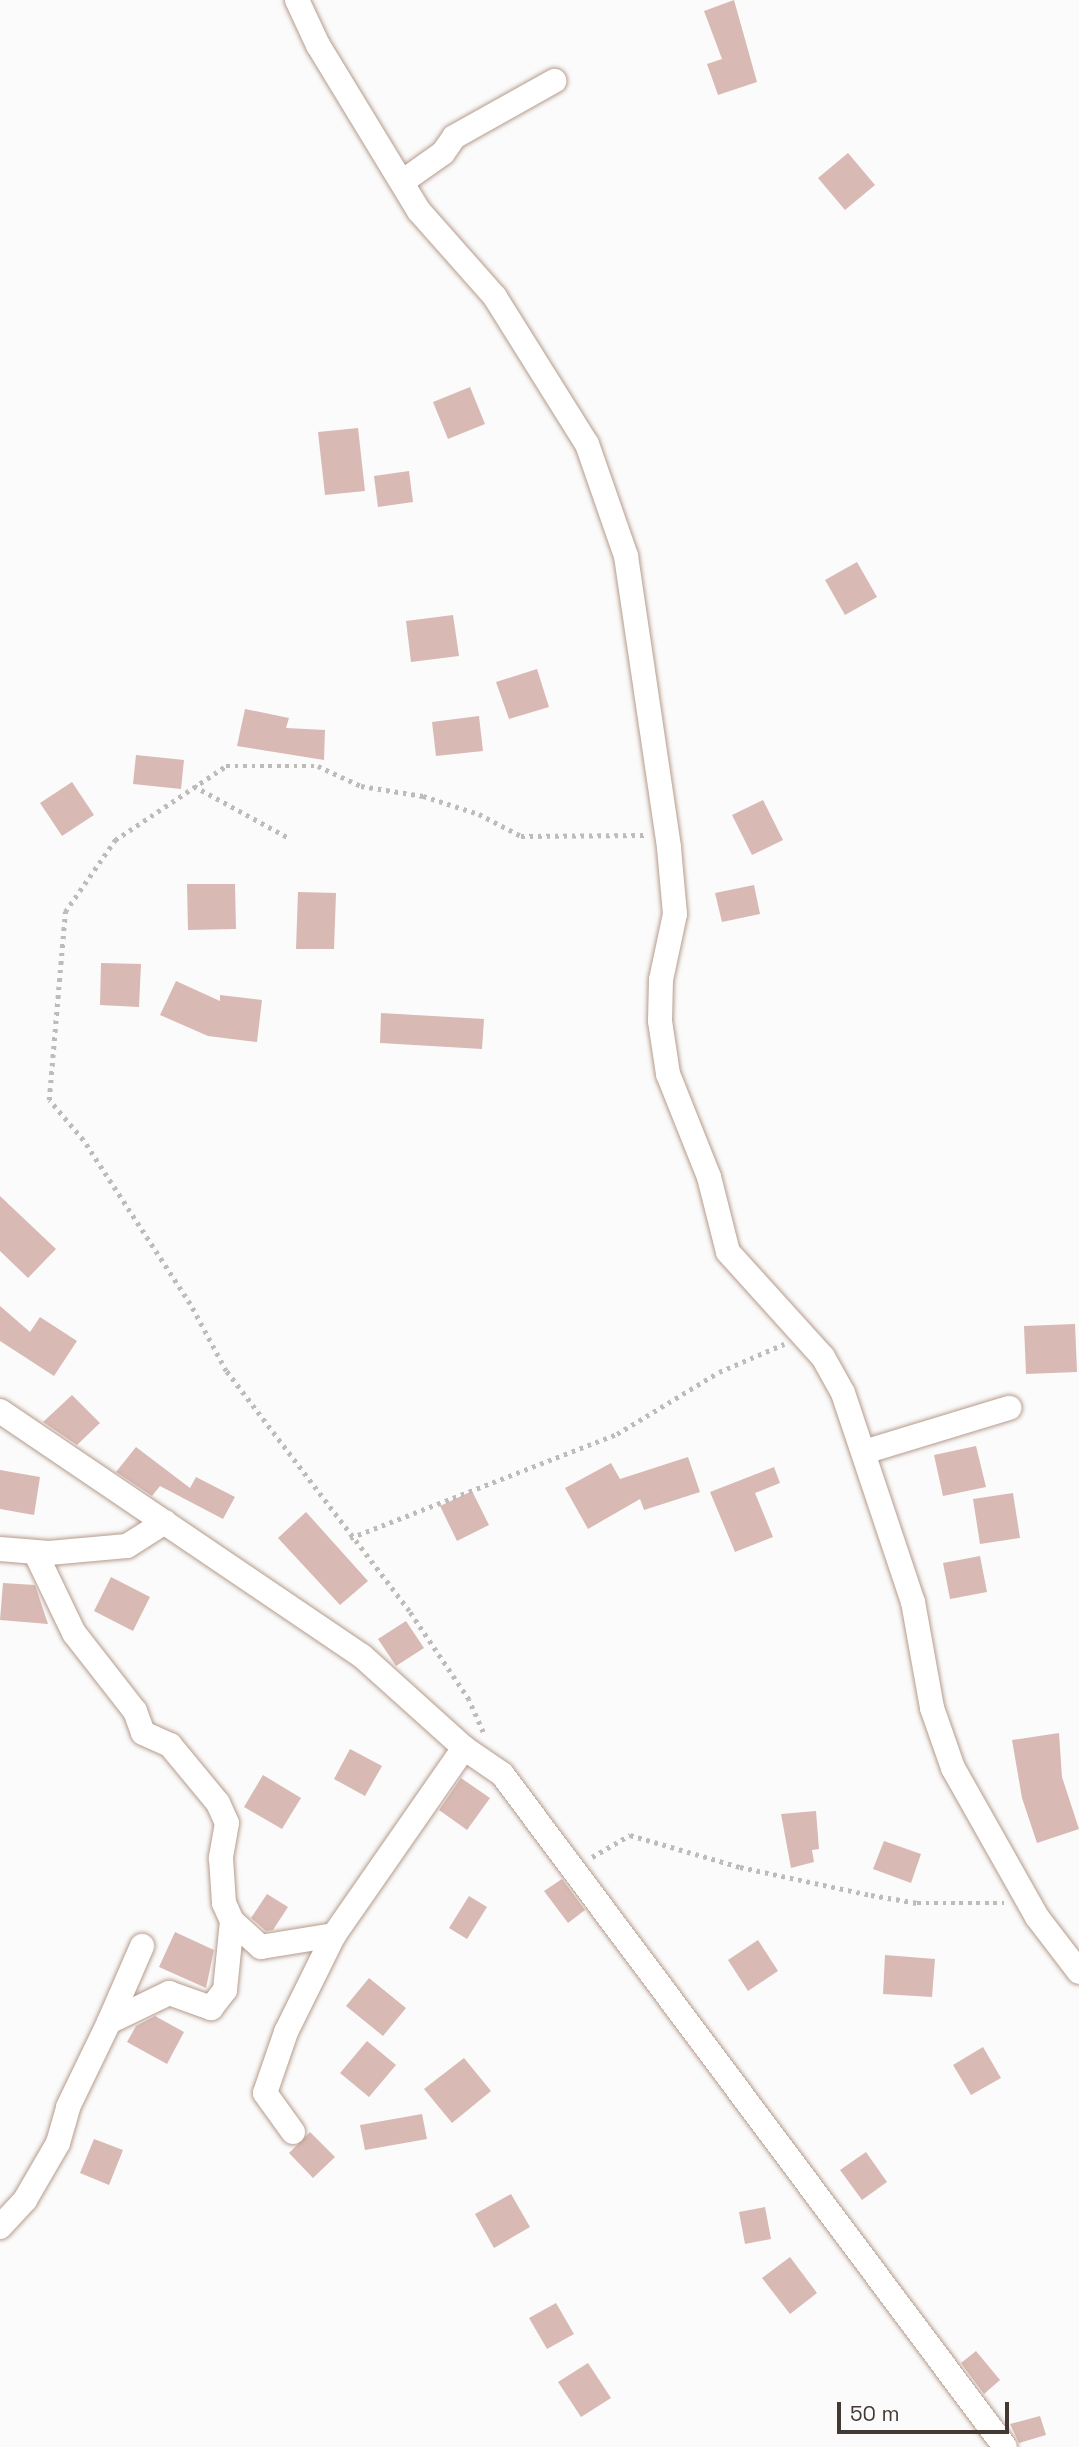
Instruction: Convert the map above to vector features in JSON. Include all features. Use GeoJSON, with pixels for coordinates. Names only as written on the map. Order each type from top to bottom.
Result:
{"type":"FeatureCollection","features":[{"type":"Feature","properties":{"kind":"street"},"geometry":{"type":"LineString","coordinates":[[297,0],[318,46],[419,211],[495,298],[587,444],[626,556],[667,834],[675,914],[661,980],[668,1074],[709,1177],[728,1252],[804,1336],[843,1393],[864,1452],[881,1519],[913,1602],[932,1708],[953,1768],[1028,1900],[1079,1972]]}},
{"type":"Feature","properties":{"kind":"street"},"geometry":{"type":"LineString","coordinates":[[402,182],[443,153],[454,137],[554,81]]}},
{"type":"Feature","properties":{"kind":"street"},"geometry":{"type":"LineString","coordinates":[[864,1452],[1009,1408]]}},
{"type":"Feature","properties":{"kind":"street"},"geometry":{"type":"LineString","coordinates":[[0,1411],[362,1656],[464,1748],[502,1774],[1005,2447]]}},
{"type":"Feature","properties":{"kind":"street"},"geometry":{"type":"LineString","coordinates":[[0,1549],[35,1552],[127,1546],[165,1522]]}},
{"type":"Feature","properties":{"kind":"street"},"geometry":{"type":"LineString","coordinates":[[35,1552],[74,1633],[135,1711],[143,1733],[170,1745],[218,1802],[228,1823],[221,1858],[224,1903],[232,1921],[261,1947],[334,1935]]}},
{"type":"Feature","properties":{"kind":"street"},"geometry":{"type":"LineString","coordinates":[[293,2132],[265,2093],[286,2032],[334,1935],[464,1748]]}},
{"type":"Feature","properties":{"kind":"street"},"geometry":{"type":"LineString","coordinates":[[109,2022],[169,1993],[211,2008],[225,1990],[232,1921]]}},
{"type":"Feature","properties":{"kind":"street"},"geometry":{"type":"LineString","coordinates":[[0,2227],[24,2200],[58,2143],[73,2095],[142,1946]]}},
{"type":"Feature","properties":{"kind":"path"},"geometry":{"type":"LineString","coordinates":[[502,1774],[469,1700],[226,1371],[190,1304],[83,1140],[48,1100],[65,912],[115,840],[226,766],[318,766],[360,786],[423,796],[479,814],[522,836],[667,834]]}},
{"type":"Feature","properties":{"kind":"path"},"geometry":{"type":"LineString","coordinates":[[193,786],[287,837]]}},
{"type":"Feature","properties":{"kind":"path"},"geometry":{"type":"LineString","coordinates":[[350,1538],[617,1434],[719,1372],[804,1336]]}},
{"type":"Feature","properties":{"kind":"path"},"geometry":{"type":"LineString","coordinates":[[573,1868],[630,1835],[740,1867],[918,1903],[1028,1900]]}},
{"type":"Feature","properties":{"kind":"building"},"geometry":{"type":"Polygon","coordinates":[[[734,0],[757,82],[718,95],[707,64],[722,59],[704,11],[734,0]]]}},
{"type":"Feature","properties":{"kind":"building"},"geometry":{"type":"Polygon","coordinates":[[[848,153],[875,185],[845,210],[818,178],[848,153]]]}},
{"type":"Feature","properties":{"kind":"building"},"geometry":{"type":"Polygon","coordinates":[[[470,387],[485,424],[448,439],[433,402],[470,387]]]}},
{"type":"Feature","properties":{"kind":"building"},"geometry":{"type":"Polygon","coordinates":[[[358,428],[365,491],[325,495],[318,432],[358,428]]]}},
{"type":"Feature","properties":{"kind":"building"},"geometry":{"type":"Polygon","coordinates":[[[409,471],[413,502],[378,507],[374,476],[409,471]]]}},
{"type":"Feature","properties":{"kind":"building"},"geometry":{"type":"Polygon","coordinates":[[[857,562],[877,597],[845,615],[825,580],[857,562]]]}},
{"type":"Feature","properties":{"kind":"building"},"geometry":{"type":"Polygon","coordinates":[[[453,615],[459,656],[411,662],[406,621],[453,615]]]}},
{"type":"Feature","properties":{"kind":"building"},"geometry":{"type":"Polygon","coordinates":[[[537,669],[549,707],[509,719],[496,682],[537,669]]]}},
{"type":"Feature","properties":{"kind":"building"},"geometry":{"type":"Polygon","coordinates":[[[245,709],[289,718],[286,728],[325,730],[324,760],[237,746],[245,709]]]}},
{"type":"Feature","properties":{"kind":"building"},"geometry":{"type":"Polygon","coordinates":[[[479,716],[483,751],[436,756],[432,722],[479,716]]]}},
{"type":"Feature","properties":{"kind":"building"},"geometry":{"type":"Polygon","coordinates":[[[136,755],[184,760],[181,789],[133,784],[136,755]]]}},
{"type":"Feature","properties":{"kind":"building"},"geometry":{"type":"Polygon","coordinates":[[[72,782],[94,815],[62,836],[40,803],[72,782]]]}},
{"type":"Feature","properties":{"kind":"building"},"geometry":{"type":"Polygon","coordinates":[[[763,800],[783,840],[752,855],[732,815],[763,800]]]}},
{"type":"Feature","properties":{"kind":"building"},"geometry":{"type":"Polygon","coordinates":[[[187,884],[235,884],[236,929],[188,930],[187,884]]]}},
{"type":"Feature","properties":{"kind":"building"},"geometry":{"type":"Polygon","coordinates":[[[754,885],[760,914],[722,922],[715,893],[754,885]]]}},
{"type":"Feature","properties":{"kind":"building"},"geometry":{"type":"Polygon","coordinates":[[[298,892],[336,893],[334,949],[296,949],[298,892]]]}},
{"type":"Feature","properties":{"kind":"building"},"geometry":{"type":"Polygon","coordinates":[[[101,963],[141,964],[139,1007],[100,1005],[101,963]]]}},
{"type":"Feature","properties":{"kind":"building"},"geometry":{"type":"Polygon","coordinates":[[[176,981],[220,1001],[220,995],[262,1000],[257,1042],[208,1036],[160,1015],[176,981]]]}},
{"type":"Feature","properties":{"kind":"building"},"geometry":{"type":"Polygon","coordinates":[[[381,1013],[484,1019],[482,1049],[380,1043],[381,1013]]]}},
{"type":"Feature","properties":{"kind":"building"},"geometry":{"type":"Polygon","coordinates":[[[0,1196],[56,1249],[28,1278],[0,1251],[0,1196]]]}},
{"type":"Feature","properties":{"kind":"building"},"geometry":{"type":"Polygon","coordinates":[[[0,1306],[30,1332],[40,1317],[77,1341],[54,1376],[0,1341],[0,1306]]]}},
{"type":"Feature","properties":{"kind":"building"},"geometry":{"type":"Polygon","coordinates":[[[1075,1324],[1077,1372],[1026,1374],[1024,1326],[1075,1324]]]}},
{"type":"Feature","properties":{"kind":"building"},"geometry":{"type":"Polygon","coordinates":[[[72,1395],[100,1423],[77,1445],[43,1422],[72,1395]]]}},
{"type":"Feature","properties":{"kind":"building"},"geometry":{"type":"Polygon","coordinates":[[[976,1446],[986,1487],[943,1496],[934,1455],[976,1446]]]}},
{"type":"Feature","properties":{"kind":"building"},"geometry":{"type":"Polygon","coordinates":[[[136,1447],[190,1488],[196,1477],[235,1497],[223,1519],[160,1486],[152,1496],[116,1472],[136,1447]]]}},
{"type":"Feature","properties":{"kind":"building"},"geometry":{"type":"Polygon","coordinates":[[[688,1457],[700,1492],[644,1510],[640,1499],[588,1529],[565,1488],[611,1463],[620,1479],[688,1457]]]}},
{"type":"Feature","properties":{"kind":"building"},"geometry":{"type":"Polygon","coordinates":[[[774,1467],[780,1483],[755,1493],[773,1537],[735,1552],[710,1492],[774,1467]]]}},
{"type":"Feature","properties":{"kind":"building"},"geometry":{"type":"Polygon","coordinates":[[[0,1470],[40,1477],[34,1515],[0,1509],[0,1470]]]}},
{"type":"Feature","properties":{"kind":"building"},"geometry":{"type":"Polygon","coordinates":[[[472,1491],[489,1525],[457,1541],[440,1506],[472,1491]]]}},
{"type":"Feature","properties":{"kind":"building"},"geometry":{"type":"Polygon","coordinates":[[[1013,1493],[1020,1538],[980,1544],[973,1499],[1013,1493]]]}},
{"type":"Feature","properties":{"kind":"building"},"geometry":{"type":"Polygon","coordinates":[[[306,1512],[368,1581],[340,1605],[278,1538],[306,1512]]]}},
{"type":"Feature","properties":{"kind":"building"},"geometry":{"type":"Polygon","coordinates":[[[980,1556],[987,1592],[950,1599],[943,1563],[980,1556]]]}},
{"type":"Feature","properties":{"kind":"building"},"geometry":{"type":"Polygon","coordinates":[[[111,1577],[150,1597],[133,1631],[94,1611],[111,1577]]]}},
{"type":"Feature","properties":{"kind":"building"},"geometry":{"type":"Polygon","coordinates":[[[3,1583],[35,1585],[48,1624],[0,1620],[3,1583]]]}},
{"type":"Feature","properties":{"kind":"building"},"geometry":{"type":"Polygon","coordinates":[[[406,1621],[424,1648],[396,1666],[378,1639],[406,1621]]]}},
{"type":"Feature","properties":{"kind":"building"},"geometry":{"type":"Polygon","coordinates":[[[1059,1733],[1062,1777],[1079,1829],[1037,1843],[1022,1798],[1012,1740],[1059,1733]]]}},
{"type":"Feature","properties":{"kind":"building"},"geometry":{"type":"Polygon","coordinates":[[[350,1749],[382,1766],[365,1796],[334,1779],[350,1749]]]}},
{"type":"Feature","properties":{"kind":"building"},"geometry":{"type":"Polygon","coordinates":[[[263,1775],[301,1798],[282,1829],[244,1807],[263,1775]]]}},
{"type":"Feature","properties":{"kind":"building"},"geometry":{"type":"Polygon","coordinates":[[[461,1778],[490,1798],[467,1830],[439,1810],[461,1778]]]}},
{"type":"Feature","properties":{"kind":"building"},"geometry":{"type":"Polygon","coordinates":[[[816,1811],[819,1849],[812,1850],[814,1862],[791,1868],[781,1814],[816,1811]]]}},
{"type":"Feature","properties":{"kind":"building"},"geometry":{"type":"Polygon","coordinates":[[[884,1841],[921,1854],[911,1883],[873,1869],[884,1841]]]}},
{"type":"Feature","properties":{"kind":"building"},"geometry":{"type":"Polygon","coordinates":[[[562,1879],[585,1910],[568,1923],[544,1891],[562,1879]]]}},
{"type":"Feature","properties":{"kind":"building"},"geometry":{"type":"Polygon","coordinates":[[[267,1894],[288,1907],[273,1930],[266,1931],[251,1918],[267,1894]]]}},
{"type":"Feature","properties":{"kind":"building"},"geometry":{"type":"Polygon","coordinates":[[[469,1896],[487,1907],[467,1939],[449,1928],[469,1896]]]}},
{"type":"Feature","properties":{"kind":"building"},"geometry":{"type":"Polygon","coordinates":[[[175,1932],[214,1950],[206,1988],[159,1967],[175,1932]]]}},
{"type":"Feature","properties":{"kind":"building"},"geometry":{"type":"Polygon","coordinates":[[[758,1940],[778,1971],[748,1991],[728,1960],[758,1940]]]}},
{"type":"Feature","properties":{"kind":"building"},"geometry":{"type":"Polygon","coordinates":[[[885,1955],[935,1959],[932,1997],[883,1994],[885,1955]]]}},
{"type":"Feature","properties":{"kind":"building"},"geometry":{"type":"Polygon","coordinates":[[[369,1978],[406,2008],[383,2036],[346,2006],[369,1978]]]}},
{"type":"Feature","properties":{"kind":"building"},"geometry":{"type":"Polygon","coordinates":[[[155,2016],[184,2032],[167,2064],[127,2042],[136,2026],[155,2016]]]}},
{"type":"Feature","properties":{"kind":"building"},"geometry":{"type":"Polygon","coordinates":[[[367,2041],[396,2065],[369,2097],[340,2073],[367,2041]]]}},
{"type":"Feature","properties":{"kind":"building"},"geometry":{"type":"Polygon","coordinates":[[[983,2047],[1001,2078],[971,2095],[953,2065],[983,2047]]]}},
{"type":"Feature","properties":{"kind":"building"},"geometry":{"type":"Polygon","coordinates":[[[464,2058],[491,2091],[452,2123],[424,2089],[464,2058]]]}},
{"type":"Feature","properties":{"kind":"building"},"geometry":{"type":"Polygon","coordinates":[[[422,2114],[427,2139],[365,2150],[360,2125],[422,2114]]]}},
{"type":"Feature","properties":{"kind":"building"},"geometry":{"type":"Polygon","coordinates":[[[310,2132],[335,2157],[313,2178],[289,2153],[310,2132]]]}},
{"type":"Feature","properties":{"kind":"building"},"geometry":{"type":"Polygon","coordinates":[[[94,2139],[123,2150],[109,2185],[80,2173],[94,2139]]]}},
{"type":"Feature","properties":{"kind":"building"},"geometry":{"type":"Polygon","coordinates":[[[866,2152],[887,2182],[862,2200],[840,2170],[866,2152]]]}},
{"type":"Feature","properties":{"kind":"building"},"geometry":{"type":"Polygon","coordinates":[[[511,2194],[530,2227],[494,2248],[475,2214],[511,2194]]]}},
{"type":"Feature","properties":{"kind":"building"},"geometry":{"type":"Polygon","coordinates":[[[765,2207],[771,2239],[745,2244],[739,2212],[765,2207]]]}},
{"type":"Feature","properties":{"kind":"building"},"geometry":{"type":"Polygon","coordinates":[[[790,2257],[817,2293],[790,2314],[762,2278],[790,2257]]]}},
{"type":"Feature","properties":{"kind":"building"},"geometry":{"type":"Polygon","coordinates":[[[556,2303],[574,2334],[547,2349],[529,2318],[556,2303]]]}},
{"type":"Feature","properties":{"kind":"building"},"geometry":{"type":"Polygon","coordinates":[[[976,2351],[1000,2380],[984,2394],[961,2363],[976,2351]]]}},
{"type":"Feature","properties":{"kind":"building"},"geometry":{"type":"Polygon","coordinates":[[[588,2363],[611,2398],[581,2417],[558,2382],[588,2363]]]}},
{"type":"Feature","properties":{"kind":"building"},"geometry":{"type":"Polygon","coordinates":[[[1040,2416],[1046,2435],[1019,2443],[1010,2424],[1040,2416]]]}}]}
